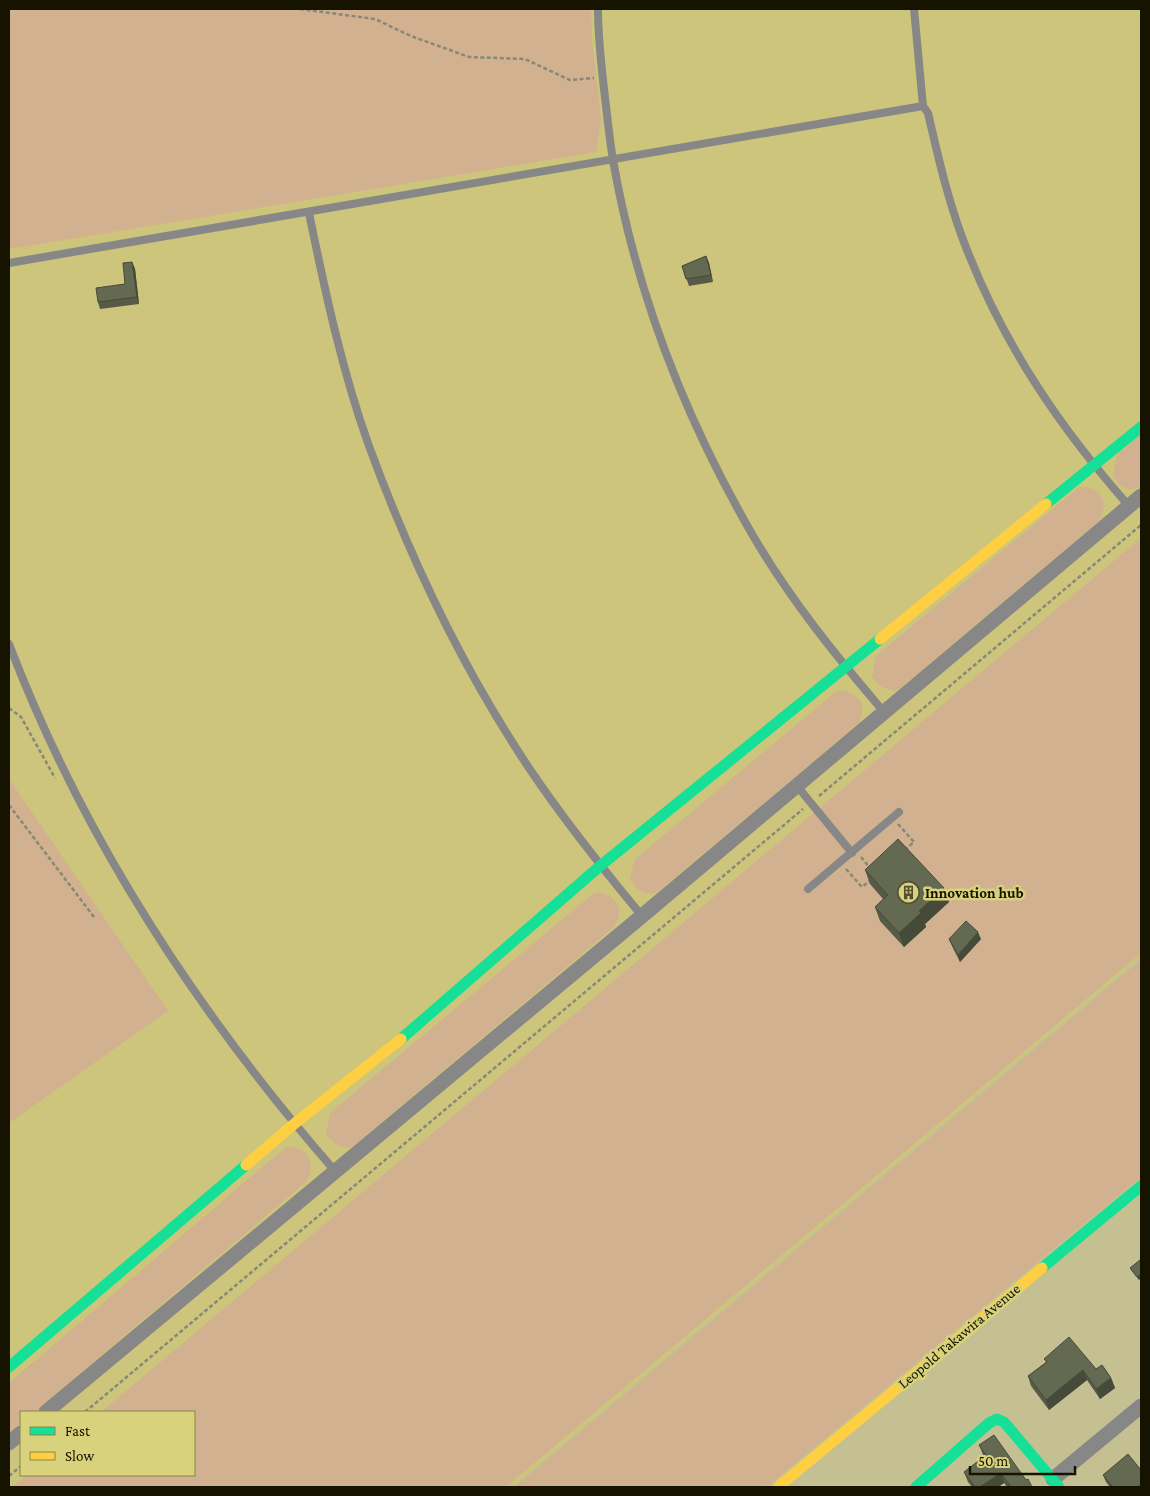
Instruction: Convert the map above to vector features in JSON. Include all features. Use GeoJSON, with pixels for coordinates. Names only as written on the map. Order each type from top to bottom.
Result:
{"type":"FeatureCollection","features":[{"type":"Feature","properties":{"kind":"main road"},"geometry":{"type":"LineString","coordinates":[[9,1367],[294,1124],[417,1026],[600,866],[1141,427]]}},
{"type":"Feature","properties":{"kind":"main road","name":"Leopold Takawira Avenue"},"geometry":{"type":"LineString","coordinates":[[778,1487],[1141,1186]]}},
{"type":"Feature","properties":{"kind":"main road"},"geometry":{"type":"LineString","coordinates":[[916,1487],[989,1423],[997,1419],[1004,1422],[1056,1483]]}},
{"type":"Feature","properties":{"kind":"street"},"geometry":{"type":"LineString","coordinates":[[47,1411],[642,916],[1141,496]]}},
{"type":"Feature","properties":{"kind":"street"},"geometry":{"type":"LineString","coordinates":[[1056,1483],[1141,1406]]}},
{"type":"Feature","properties":{"kind":"street"},"geometry":{"type":"LineString","coordinates":[[9,1443],[20,1434]]}},
{"type":"Feature","properties":{"kind":"lane"},"geometry":{"type":"LineString","coordinates":[[598,9],[598,42],[612,159],[630,238],[652,316],[680,391],[710,456],[753,535],[797,603],[845,667],[884,712]]}},
{"type":"Feature","properties":{"kind":"lane"},"geometry":{"type":"LineString","coordinates":[[914,9],[923,106],[928,113],[942,176],[969,254],[1003,329],[1045,400],[1094,467],[1129,506]]}},
{"type":"Feature","properties":{"kind":"lane"},"geometry":{"type":"LineString","coordinates":[[9,263],[309,213],[923,106]]}},
{"type":"Feature","properties":{"kind":"lane"},"geometry":{"type":"LineString","coordinates":[[309,213],[336,340],[369,446],[414,558],[467,665],[529,768],[600,866],[642,916]]}},
{"type":"Feature","properties":{"kind":"lane"},"geometry":{"type":"LineString","coordinates":[[9,644],[64,769],[113,862],[168,953],[229,1040],[294,1124],[335,1171]]}},
{"type":"Feature","properties":{"kind":"lane"},"geometry":{"type":"LineString","coordinates":[[796,786],[852,853]]}},
{"type":"Feature","properties":{"kind":"lane"},"geometry":{"type":"LineString","coordinates":[[808,890],[896,815]]}},
{"type":"Feature","properties":{"kind":"path"},"geometry":{"type":"LineString","coordinates":[[300,9],[375,19],[411,36],[468,57],[525,59],[570,80],[603,78]]}},
{"type":"Feature","properties":{"kind":"path"},"geometry":{"type":"LineString","coordinates":[[86,1411],[1141,525]]}},
{"type":"Feature","properties":{"kind":"path"},"geometry":{"type":"LineString","coordinates":[[9,708],[21,717],[57,782]]}},
{"type":"Feature","properties":{"kind":"path"},"geometry":{"type":"LineString","coordinates":[[9,805],[94,917]]}},
{"type":"Feature","properties":{"kind":"path"},"geometry":{"type":"LineString","coordinates":[[896,815],[914,842],[901,853]]}},
{"type":"Feature","properties":{"kind":"path"},"geometry":{"type":"LineString","coordinates":[[840,862],[862,887],[876,875]]}},
{"type":"Feature","properties":{"kind":"path"},"geometry":{"type":"LineString","coordinates":[[9,1476],[20,1467]]}},
{"type":"Feature","properties":{"kind":"shaded area"},"geometry":{"type":"Polygon","coordinates":[[[9,9],[1141,9],[1141,957],[512,1487],[9,1487],[9,9]]]}},
{"type":"Feature","properties":{"kind":"shaded area"},"geometry":{"type":"Polygon","coordinates":[[[9,9],[591,9],[592,42],[601,119],[596,152],[9,249],[9,9]]]}},
{"type":"Feature","properties":{"kind":"shaded area"},"geometry":{"type":"Polygon","coordinates":[[[1141,434],[1141,487],[1130,490],[1119,484],[1113,476],[1117,455],[1141,434]]]}},
{"type":"Feature","properties":{"kind":"shaded area"},"geometry":{"type":"Polygon","coordinates":[[[1079,487],[1093,489],[1101,496],[1104,507],[1100,520],[898,690],[890,690],[881,686],[872,677],[876,656],[1079,487]]]}},
{"type":"Feature","properties":{"kind":"shaded area"},"geometry":{"type":"Polygon","coordinates":[[[1141,538],[1141,953],[506,1487],[12,1487],[26,1476],[195,1476],[195,1411],[102,1411],[1141,538]]]}},
{"type":"Feature","properties":{"kind":"shaded area"},"geometry":{"type":"Polygon","coordinates":[[[843,690],[855,695],[861,702],[862,712],[858,724],[656,893],[644,893],[636,887],[630,880],[634,860],[837,691],[843,690]]]}},
{"type":"Feature","properties":{"kind":"shaded area"},"geometry":{"type":"Polygon","coordinates":[[[9,779],[168,1011],[9,1123],[9,779]]]}},
{"type":"Feature","properties":{"kind":"shaded area"},"geometry":{"type":"Polygon","coordinates":[[[599,892],[611,897],[618,904],[619,914],[615,926],[352,1147],[344,1147],[334,1143],[326,1134],[330,1113],[594,893],[599,892]]]}},
{"type":"Feature","properties":{"kind":"shaded area"},"geometry":{"type":"Polygon","coordinates":[[[1141,960],[1141,1176],[766,1487],[515,1487],[1141,960]]]}},
{"type":"Feature","properties":{"kind":"shaded area"},"geometry":{"type":"Polygon","coordinates":[[[286,1147],[294,1147],[305,1152],[311,1168],[307,1181],[35,1411],[20,1411],[20,1424],[9,1434],[9,1383],[286,1147]]]}},
{"type":"Feature","properties":{"kind":"building"},"geometry":{"type":"Polygon","coordinates":[[[706,256],[711,275],[686,279],[682,266],[706,256]]]}},
{"type":"Feature","properties":{"kind":"building"},"geometry":{"type":"Polygon","coordinates":[[[132,262],[137,297],[98,302],[96,288],[125,284],[123,263],[132,262]]]}},
{"type":"Feature","properties":{"kind":"building","name":"Innovation hub"},"geometry":{"type":"Polygon","coordinates":[[[898,839],[944,888],[899,933],[875,907],[888,895],[865,870],[898,839]]]}},
{"type":"Feature","properties":{"kind":"building"},"geometry":{"type":"Polygon","coordinates":[[[966,921],[978,932],[958,955],[949,939],[966,921]]]}},
{"type":"Feature","properties":{"kind":"building"},"geometry":{"type":"Polygon","coordinates":[[[1140,1260],[1141,1274],[1137,1277],[1130,1268],[1140,1260]]]}},
{"type":"Feature","properties":{"kind":"building"},"geometry":{"type":"Polygon","coordinates":[[[1069,1337],[1096,1369],[1102,1365],[1111,1378],[1096,1389],[1083,1370],[1046,1400],[1028,1376],[1047,1362],[1044,1359],[1069,1337]]]}},
{"type":"Feature","properties":{"kind":"building"},"geometry":{"type":"Polygon","coordinates":[[[994,1435],[1032,1487],[1011,1487],[1001,1473],[980,1487],[975,1487],[964,1472],[986,1455],[979,1445],[994,1435]]]}},
{"type":"Feature","properties":{"kind":"building"},"geometry":{"type":"Polygon","coordinates":[[[1128,1454],[1141,1470],[1141,1484],[1137,1487],[1113,1487],[1103,1475],[1128,1454]]]}},
{"type":"Feature","properties":{"kind":"traffic: fast"},"geometry":{"type":"LineString","coordinates":[[1046,504],[1141,427]]}},
{"type":"Feature","properties":{"kind":"traffic: fast"},"geometry":{"type":"LineString","coordinates":[[401,1039],[600,866],[880,639]]}},
{"type":"Feature","properties":{"kind":"traffic: fast"},"geometry":{"type":"LineString","coordinates":[[9,1367],[246,1165]]}},
{"type":"Feature","properties":{"kind":"traffic: fast"},"geometry":{"type":"LineString","coordinates":[[1042,1268],[1141,1186]]}},
{"type":"Feature","properties":{"kind":"traffic: fast"},"geometry":{"type":"LineString","coordinates":[[916,1487],[989,1423],[997,1419],[1004,1422],[1059,1487]]}},
{"type":"Feature","properties":{"kind":"traffic: slow"},"geometry":{"type":"LineString","coordinates":[[880,639],[1046,504]]}},
{"type":"Feature","properties":{"kind":"traffic: slow"},"geometry":{"type":"LineString","coordinates":[[246,1165],[294,1124],[401,1039]]}},
{"type":"Feature","properties":{"kind":"traffic: slow"},"geometry":{"type":"LineString","coordinates":[[778,1487],[1042,1268]]}},
{"type":"Feature","properties":{"kind":"place","name":"Innovation hub"},"geometry":{"type":"Point","coordinates":[909,893]}}]}
